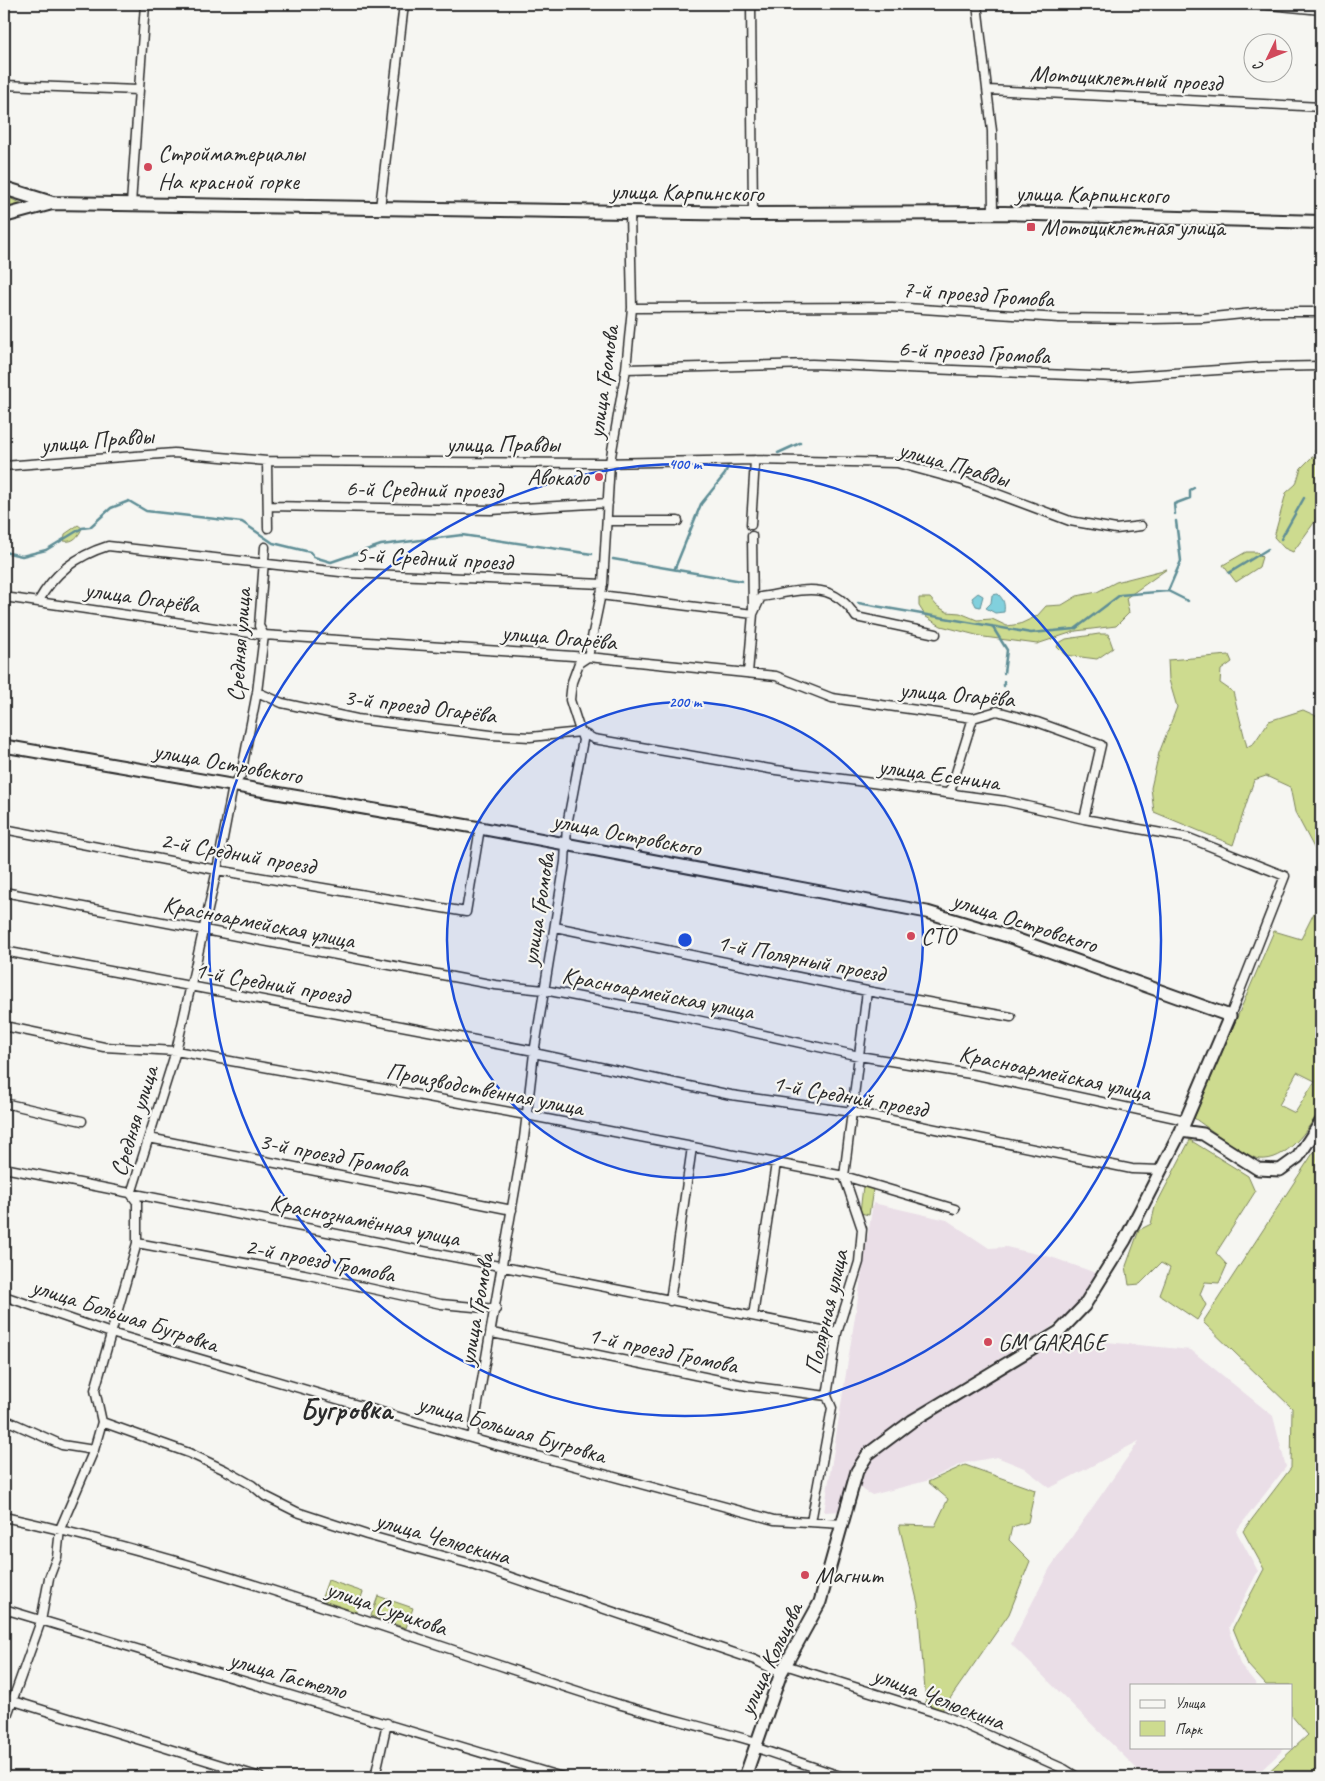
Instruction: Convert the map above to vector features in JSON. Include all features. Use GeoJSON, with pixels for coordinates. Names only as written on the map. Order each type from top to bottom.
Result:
{"type":"FeatureCollection","features":[{"type":"Feature","properties":{"kind":"main road","name":"улица Карпинского"},"geometry":{"type":"LineString","coordinates":[[4,188],[52,203]]}},
{"type":"Feature","properties":{"kind":"main road","name":"улица Карпинского"},"geometry":{"type":"LineString","coordinates":[[4,216],[52,203],[753,214],[993,214],[1321,222]]}},
{"type":"Feature","properties":{"kind":"street"},"geometry":{"type":"LineString","coordinates":[[131,204],[145,4]]}},
{"type":"Feature","properties":{"kind":"street"},"geometry":{"type":"LineString","coordinates":[[380,208],[404,4]]}},
{"type":"Feature","properties":{"kind":"street"},"geometry":{"type":"LineString","coordinates":[[750,4],[753,214]]}},
{"type":"Feature","properties":{"kind":"street"},"geometry":{"type":"LineString","coordinates":[[977,4],[992,131],[993,214]]}},
{"type":"Feature","properties":{"kind":"street"},"geometry":{"type":"LineString","coordinates":[[1259,4],[1321,10]]}},
{"type":"Feature","properties":{"kind":"street"},"geometry":{"type":"LineString","coordinates":[[4,85],[138,90]]}},
{"type":"Feature","properties":{"kind":"street","name":"Мотоциклетный проезд"},"geometry":{"type":"LineString","coordinates":[[988,90],[1321,107]]}},
{"type":"Feature","properties":{"kind":"street","name":"улица Громова"},"geometry":{"type":"LineString","coordinates":[[472,1438],[492,1333],[512,1210],[534,1052],[567,844],[567,825],[583,740],[572,710],[571,690],[579,663],[588,657],[603,584],[610,462],[626,369],[632,308],[630,212]]}},
{"type":"Feature","properties":{"kind":"street","name":"7-й проезд Громова"},"geometry":{"type":"LineString","coordinates":[[632,308],[892,307],[1059,318],[1152,319],[1203,318],[1262,312],[1321,312]]}},
{"type":"Feature","properties":{"kind":"street","name":"6-й проезд Громова"},"geometry":{"type":"LineString","coordinates":[[626,369],[812,364],[1115,377],[1262,367],[1321,366]]}},
{"type":"Feature","properties":{"kind":"street","name":"улица Правды"},"geometry":{"type":"LineString","coordinates":[[4,466],[174,453],[267,461],[610,462],[756,460],[897,463],[963,481],[1070,521],[1116,529],[1142,526]]}},
{"type":"Feature","properties":{"kind":"street"},"geometry":{"type":"LineString","coordinates":[[751,525],[756,460]]}},
{"type":"Feature","properties":{"kind":"street"},"geometry":{"type":"LineString","coordinates":[[267,461],[268,528]]}},
{"type":"Feature","properties":{"kind":"street","name":"6-й Средний проезд"},"geometry":{"type":"LineString","coordinates":[[269,506],[491,510],[608,503]]}},
{"type":"Feature","properties":{"kind":"street"},"geometry":{"type":"LineString","coordinates":[[608,521],[678,521]]}},
{"type":"Feature","properties":{"kind":"street"},"geometry":{"type":"LineString","coordinates":[[748,673],[753,614],[752,536]]}},
{"type":"Feature","properties":{"kind":"street","name":"5-й Средний проезд"},"geometry":{"type":"LineString","coordinates":[[38,602],[48,584],[77,558],[108,546],[349,573],[603,584]]}},
{"type":"Feature","properties":{"kind":"street","name":"Средняя улица"},"geometry":{"type":"LineString","coordinates":[[4,1724],[40,1622],[49,1578],[57,1557],[60,1529],[94,1450],[102,1422],[95,1390],[137,1244],[137,1202],[132,1194],[176,1051],[217,870],[233,786],[241,774],[257,692],[264,634],[259,626],[265,547]]}},
{"type":"Feature","properties":{"kind":"street"},"geometry":{"type":"LineString","coordinates":[[753,614],[761,597],[813,590],[830,591],[849,606],[856,617],[936,634]]}},
{"type":"Feature","properties":{"kind":"street"},"geometry":{"type":"LineString","coordinates":[[600,595],[753,614]]}},
{"type":"Feature","properties":{"kind":"street","name":"улица Огарёва"},"geometry":{"type":"LineString","coordinates":[[4,597],[264,634],[588,657],[776,676],[832,698],[973,718],[997,711],[1037,722],[1101,745],[1084,819]]}},
{"type":"Feature","properties":{"kind":"street","name":"3-й проезд Огарёва"},"geometry":{"type":"LineString","coordinates":[[257,692],[282,703],[357,718],[491,735],[530,737],[581,732]]}},
{"type":"Feature","properties":{"kind":"street"},"geometry":{"type":"LineString","coordinates":[[950,792],[973,718]]}},
{"type":"Feature","properties":{"kind":"street","name":"улица Есенина"},"geometry":{"type":"LineString","coordinates":[[581,732],[594,739],[776,770],[950,792],[1005,801],[1084,819],[1189,838],[1285,876],[1230,1016]]}},
{"type":"Feature","properties":{"kind":"street","name":"улица Островского"},"geometry":{"type":"LineString","coordinates":[[4,746],[480,828],[927,912],[1007,936],[1230,1016]]}},
{"type":"Feature","properties":{"kind":"street","name":"2-й Средний проезд"},"geometry":{"type":"LineString","coordinates":[[4,829],[217,870],[466,912],[480,828]]}},
{"type":"Feature","properties":{"kind":"street","name":"Красноармейская улица"},"geometry":{"type":"LineString","coordinates":[[4,892],[495,985],[544,990],[761,1033],[859,1056],[977,1075],[1185,1120]]}},
{"type":"Feature","properties":{"kind":"street","name":"1-й Полярный проезд"},"geometry":{"type":"LineString","coordinates":[[555,927],[867,991],[1011,1017]]}},
{"type":"Feature","properties":{"kind":"street","name":"1-й Средний проезд"},"geometry":{"type":"LineString","coordinates":[[4,951],[534,1052],[731,1095],[852,1112],[1132,1169],[1161,1170]]}},
{"type":"Feature","properties":{"kind":"street","name":"Полярная улица"},"geometry":{"type":"LineString","coordinates":[[811,1522],[832,1408],[827,1396],[837,1333],[860,1262],[862,1230],[844,1176],[867,991]]}},
{"type":"Feature","properties":{"kind":"street"},"geometry":{"type":"LineString","coordinates":[[1161,1170],[1230,1016]]}},
{"type":"Feature","properties":{"kind":"street","name":"Производственная улица"},"geometry":{"type":"LineString","coordinates":[[4,1026],[104,1048],[176,1051],[844,1176],[955,1209]]}},
{"type":"Feature","properties":{"kind":"street"},"geometry":{"type":"LineString","coordinates":[[4,1102],[82,1121]]}},
{"type":"Feature","properties":{"kind":"street"},"geometry":{"type":"LineString","coordinates":[[1180,1131],[1203,1134],[1258,1169],[1280,1170],[1298,1157],[1321,1122]]}},
{"type":"Feature","properties":{"kind":"street","name":"3-й проезд Громова"},"geometry":{"type":"LineString","coordinates":[[149,1138],[512,1210]]}},
{"type":"Feature","properties":{"kind":"street"},"geometry":{"type":"LineString","coordinates":[[670,1301],[692,1147]]}},
{"type":"Feature","properties":{"kind":"street"},"geometry":{"type":"LineString","coordinates":[[753,1316],[776,1163]]}},
{"type":"Feature","properties":{"kind":"street","name":"Краснознамённая улица"},"geometry":{"type":"LineString","coordinates":[[4,1168],[837,1333]]}},
{"type":"Feature","properties":{"kind":"street","name":"улица Кольцова"},"geometry":{"type":"LineString","coordinates":[[744,1777],[783,1669],[820,1602],[857,1471],[868,1454],[912,1421],[1059,1332],[1084,1306],[1125,1240],[1161,1170]]}},
{"type":"Feature","properties":{"kind":"street","name":"2-й проезд Громова"},"geometry":{"type":"LineString","coordinates":[[137,1244],[301,1274],[441,1304],[496,1310]]}},
{"type":"Feature","properties":{"kind":"street","name":"улица Большая Бугровка"},"geometry":{"type":"LineString","coordinates":[[4,1296],[111,1333],[472,1438],[774,1520],[801,1524],[811,1522],[843,1524]]}},
{"type":"Feature","properties":{"kind":"street","name":"1-й проезд Громова"},"geometry":{"type":"LineString","coordinates":[[492,1333],[748,1386],[827,1396]]}},
{"type":"Feature","properties":{"kind":"street"},"geometry":{"type":"LineString","coordinates":[[4,1419],[62,1446],[94,1450]]}},
{"type":"Feature","properties":{"kind":"street","name":"улица Челюскина"},"geometry":{"type":"LineString","coordinates":[[102,1422],[189,1453],[225,1470],[252,1485],[265,1496],[298,1512],[367,1535],[476,1565],[783,1669],[943,1715],[1064,1769],[1077,1777]]}},
{"type":"Feature","properties":{"kind":"street","name":"улица Сурикова"},"geometry":{"type":"LineString","coordinates":[[4,1517],[60,1529],[215,1572],[617,1703],[755,1744],[843,1777]]}},
{"type":"Feature","properties":{"kind":"street","name":"улица Гастелло"},"geometry":{"type":"LineString","coordinates":[[4,1609],[40,1622],[387,1723],[562,1777]]}},
{"type":"Feature","properties":{"kind":"street"},"geometry":{"type":"LineString","coordinates":[[4,1698],[260,1777]]}},
{"type":"Feature","properties":{"kind":"street"},"geometry":{"type":"LineString","coordinates":[[375,1777],[387,1723]]}},
{"type":"Feature","properties":{"kind":"shaded area"},"geometry":{"type":"Polygon","coordinates":[[[873,1203],[947,1220],[989,1248],[1006,1247],[1051,1257],[1096,1273],[1078,1306],[1050,1328],[908,1415],[863,1450],[853,1469],[842,1511],[824,1512],[873,1203]]]}},
{"type":"Feature","properties":{"kind":"shaded area"},"geometry":{"type":"Polygon","coordinates":[[[1064,1338],[1191,1350],[1273,1416],[1286,1467],[1236,1531],[1258,1571],[1229,1627],[1240,1664],[1256,1684],[1130,1684],[1130,1748],[1285,1748],[1254,1777],[1145,1777],[1011,1644],[1050,1568],[1139,1441],[1050,1488],[1024,1468],[997,1457],[964,1463],[926,1481],[872,1495],[858,1487],[860,1474],[870,1456],[916,1426],[1064,1338]]]}},
{"type":"Feature","properties":{"kind":"green space"},"geometry":{"type":"Polygon","coordinates":[[[4,196],[26,205],[4,211],[4,196]]]}},
{"type":"Feature","properties":{"kind":"green space"},"geometry":{"type":"Polygon","coordinates":[[[1321,445],[1321,495],[1319,497],[1316,520],[1293,552],[1284,548],[1274,537],[1286,493],[1296,484],[1301,468],[1312,457],[1319,456],[1314,451],[1321,445]]]}},
{"type":"Feature","properties":{"kind":"green space"},"geometry":{"type":"Polygon","coordinates":[[[78,525],[82,528],[77,536],[73,540],[64,541],[65,534],[78,525]]]}},
{"type":"Feature","properties":{"kind":"green space"},"geometry":{"type":"Polygon","coordinates":[[[1246,552],[1257,552],[1262,557],[1259,567],[1236,582],[1223,565],[1246,552]]]}},
{"type":"Feature","properties":{"kind":"green space"},"geometry":{"type":"Polygon","coordinates":[[[1167,569],[1126,598],[1129,613],[1116,626],[1076,631],[1037,644],[984,637],[941,626],[926,617],[919,606],[919,598],[930,598],[937,606],[947,612],[960,613],[977,620],[992,619],[1007,626],[1020,624],[1037,616],[1046,606],[1062,605],[1077,596],[1097,592],[1116,582],[1167,569]]]}},
{"type":"Feature","properties":{"kind":"green space"},"geometry":{"type":"Polygon","coordinates":[[[1108,634],[1113,648],[1097,659],[1065,655],[1057,647],[1059,643],[1066,639],[1108,634]]]}},
{"type":"Feature","properties":{"kind":"green space"},"geometry":{"type":"Polygon","coordinates":[[[1229,655],[1232,662],[1221,670],[1220,683],[1233,692],[1247,747],[1254,743],[1269,721],[1303,710],[1321,718],[1321,861],[1295,812],[1290,787],[1266,776],[1254,780],[1233,845],[1154,812],[1151,788],[1159,753],[1177,707],[1169,680],[1168,660],[1229,655]]]}},
{"type":"Feature","properties":{"kind":"green space"},"geometry":{"type":"Polygon","coordinates":[[[1321,899],[1321,1108],[1296,1143],[1279,1155],[1269,1159],[1259,1159],[1237,1148],[1194,1118],[1274,931],[1301,939],[1321,899]],[[1297,1072],[1279,1105],[1295,1113],[1315,1081],[1297,1072]]]}},
{"type":"Feature","properties":{"kind":"green space"},"geometry":{"type":"Polygon","coordinates":[[[1190,1140],[1248,1176],[1255,1192],[1216,1253],[1227,1265],[1219,1283],[1205,1282],[1200,1294],[1206,1305],[1197,1320],[1160,1295],[1170,1268],[1161,1263],[1140,1284],[1129,1285],[1126,1266],[1139,1230],[1151,1224],[1155,1207],[1190,1140]]]}},
{"type":"Feature","properties":{"kind":"green space"},"geometry":{"type":"Polygon","coordinates":[[[1321,1141],[1321,1777],[1263,1777],[1308,1735],[1292,1716],[1292,1684],[1265,1684],[1248,1665],[1233,1628],[1264,1569],[1243,1531],[1291,1468],[1292,1408],[1203,1322],[1321,1141]]]}},
{"type":"Feature","properties":{"kind":"green space"},"geometry":{"type":"Polygon","coordinates":[[[863,1186],[873,1189],[869,1215],[860,1213],[863,1186]]]}},
{"type":"Feature","properties":{"kind":"green space"},"geometry":{"type":"Polygon","coordinates":[[[965,1465],[1035,1490],[1028,1522],[1012,1527],[1009,1540],[1030,1561],[1009,1614],[942,1710],[926,1703],[918,1604],[899,1525],[935,1526],[948,1499],[928,1482],[965,1465]]]}},
{"type":"Feature","properties":{"kind":"green space"},"geometry":{"type":"Polygon","coordinates":[[[328,1580],[363,1592],[356,1612],[321,1600],[328,1580]]]}},
{"type":"Feature","properties":{"kind":"green space"},"geometry":{"type":"Polygon","coordinates":[[[378,1596],[413,1608],[406,1628],[371,1616],[378,1596]]]}},
{"type":"Feature","properties":{"kind":"water"},"geometry":{"type":"Polygon","coordinates":[[[978,593],[983,596],[980,607],[976,606],[972,598],[978,593]]]}},
{"type":"Feature","properties":{"kind":"water"},"geometry":{"type":"Polygon","coordinates":[[[998,594],[1004,602],[1004,612],[995,613],[986,608],[991,603],[992,595],[998,594]]]}},
{"type":"Feature","properties":{"kind":"waterway"},"geometry":{"type":"LineString","coordinates":[[778,453],[800,443]]}},
{"type":"Feature","properties":{"kind":"waterway"},"geometry":{"type":"LineString","coordinates":[[675,568],[701,504],[725,474],[729,463]]}},
{"type":"Feature","properties":{"kind":"waterway"},"geometry":{"type":"LineString","coordinates":[[1175,514],[1174,504],[1190,498],[1190,490],[1194,488]]}},
{"type":"Feature","properties":{"kind":"waterway"},"geometry":{"type":"LineString","coordinates":[[1281,539],[1304,498]]}},
{"type":"Feature","properties":{"kind":"waterway"},"geometry":{"type":"LineString","coordinates":[[4,552],[22,556],[46,550],[82,528],[90,527],[111,508],[129,501],[146,511],[242,522],[273,543],[310,552],[314,557],[331,562],[381,545],[462,535],[592,554]]}},
{"type":"Feature","properties":{"kind":"waterway"},"geometry":{"type":"LineString","coordinates":[[858,603],[1031,633],[1075,629],[1120,595],[1168,591],[1181,561],[1176,521]]}},
{"type":"Feature","properties":{"kind":"waterway"},"geometry":{"type":"LineString","coordinates":[[1229,573],[1268,549]]}},
{"type":"Feature","properties":{"kind":"waterway"},"geometry":{"type":"LineString","coordinates":[[613,559],[742,581]]}},
{"type":"Feature","properties":{"kind":"waterway"},"geometry":{"type":"LineString","coordinates":[[1168,591],[1188,601]]}},
{"type":"Feature","properties":{"kind":"waterway"},"geometry":{"type":"LineString","coordinates":[[992,626],[1007,650],[1004,673]]}},
{"type":"Feature","properties":{"kind":"place","name":"Стройматериалы На красной горке"},"geometry":{"type":"Point","coordinates":[148,167]}},
{"type":"Feature","properties":{"kind":"place","name":"Мотоциклетная улица"},"geometry":{"type":"Point","coordinates":[1031,227]}},
{"type":"Feature","properties":{"kind":"place","name":"Авокадо"},"geometry":{"type":"Point","coordinates":[599,477]}},
{"type":"Feature","properties":{"kind":"place","name":"СТО"},"geometry":{"type":"Point","coordinates":[911,936]}},
{"type":"Feature","properties":{"kind":"place","name":"GM GARAGE"},"geometry":{"type":"Point","coordinates":[988,1342]}},
{"type":"Feature","properties":{"kind":"place","name":"Магнит"},"geometry":{"type":"Point","coordinates":[805,1575]}},
{"type":"Feature","properties":{"kind":"district","name":"Бугровка"},"geometry":{"type":"Point","coordinates":[346,1409]}}]}
